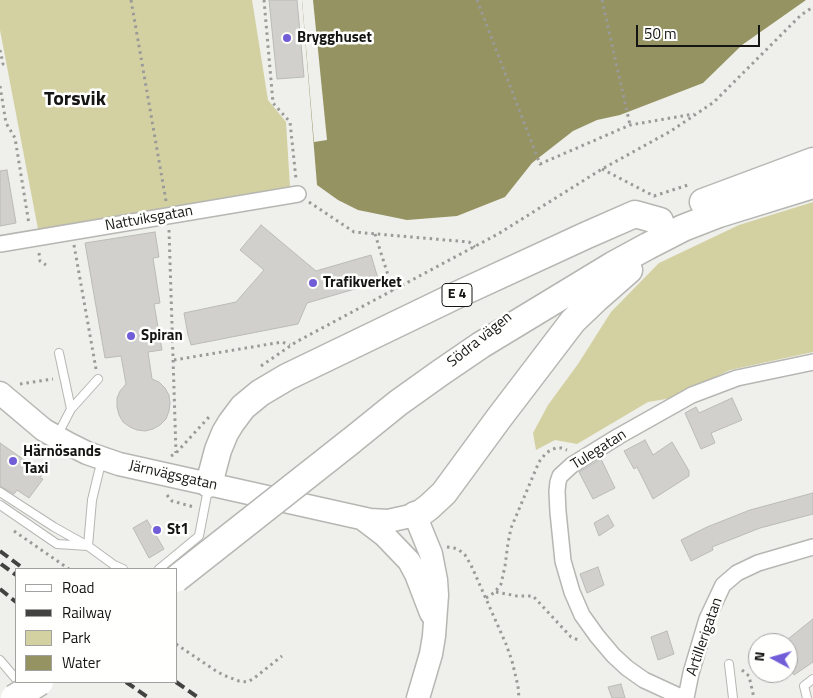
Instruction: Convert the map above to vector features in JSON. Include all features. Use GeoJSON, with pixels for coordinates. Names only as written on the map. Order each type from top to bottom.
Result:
{"type":"FeatureCollection","features":[{"type":"Feature","properties":{"kind":"highway","name":"Södra vägen"},"geometry":{"type":"LineString","coordinates":[[440,372],[551,283],[622,240],[699,204],[813,161]]}},
{"type":"Feature","properties":{"kind":"highway","name":"Södra vägen"},"geometry":{"type":"LineString","coordinates":[[440,372],[613,265],[683,228],[719,214],[813,185]]}},
{"type":"Feature","properties":{"kind":"highway","name":"E 4"},"geometry":{"type":"LineString","coordinates":[[209,484],[224,433],[243,407],[260,393],[280,381],[459,294],[635,214],[660,221]]}},
{"type":"Feature","properties":{"kind":"highway"},"geometry":{"type":"LineString","coordinates":[[415,515],[429,507],[444,493],[516,395],[574,321],[596,298],[628,272],[648,246]]}},
{"type":"Feature","properties":{"kind":"highway"},"geometry":{"type":"LineString","coordinates":[[178,577],[398,403],[440,372]]}},
{"type":"Feature","properties":{"kind":"highway"},"geometry":{"type":"LineString","coordinates":[[14,698],[38,683]]}},
{"type":"Feature","properties":{"kind":"main road","name":"Järnvägsgatan"},"geometry":{"type":"LineString","coordinates":[[7,389],[44,430],[87,453],[119,464],[370,520],[388,521],[415,515]]}},
{"type":"Feature","properties":{"kind":"main road"},"geometry":{"type":"LineString","coordinates":[[415,515],[431,554],[437,594],[431,654],[418,698]]}},
{"type":"Feature","properties":{"kind":"main road","name":"Järnvägsgatan"},"geometry":{"type":"LineString","coordinates":[[363,518],[384,535],[409,561],[435,621]]}},
{"type":"Feature","properties":{"kind":"street","name":"Nattviksgatan"},"geometry":{"type":"LineString","coordinates":[[0,244],[298,194]]}},
{"type":"Feature","properties":{"kind":"street","name":"Tulegatan"},"geometry":{"type":"LineString","coordinates":[[685,698],[644,680],[627,668],[613,655],[582,615],[572,592],[564,561],[557,491],[560,476],[578,460],[692,395],[736,378],[813,362]]}},
{"type":"Feature","properties":{"kind":"street","name":"Artillerigatan"},"geometry":{"type":"LineString","coordinates":[[685,698],[707,619],[723,585],[737,573],[758,563],[813,547]]}},
{"type":"Feature","properties":{"kind":"lane"},"geometry":{"type":"LineString","coordinates":[[60,353],[71,409]]}},
{"type":"Feature","properties":{"kind":"lane"},"geometry":{"type":"LineString","coordinates":[[56,437],[71,409],[98,379]]}},
{"type":"Feature","properties":{"kind":"lane"},"geometry":{"type":"LineString","coordinates":[[88,546],[92,500],[103,458]]}},
{"type":"Feature","properties":{"kind":"lane"},"geometry":{"type":"LineString","coordinates":[[160,568],[199,536],[209,484]]}},
{"type":"Feature","properties":{"kind":"lane"},"geometry":{"type":"LineString","coordinates":[[0,492],[121,568]]}},
{"type":"Feature","properties":{"kind":"lane"},"geometry":{"type":"LineString","coordinates":[[0,505],[57,544],[88,546]]}},
{"type":"Feature","properties":{"kind":"lane"},"geometry":{"type":"LineString","coordinates":[[0,660],[15,678]]}},
{"type":"Feature","properties":{"kind":"lane"},"geometry":{"type":"LineString","coordinates":[[729,664],[733,698]]}},
{"type":"Feature","properties":{"kind":"lane"},"geometry":{"type":"LineString","coordinates":[[807,698],[804,686],[813,679]]}},
{"type":"Feature","properties":{"kind":"lane"},"geometry":{"type":"LineString","coordinates":[[20,683],[32,698]]}},
{"type":"Feature","properties":{"kind":"path"},"geometry":{"type":"LineString","coordinates":[[131,0],[169,216],[176,453]]}},
{"type":"Feature","properties":{"kind":"path"},"geometry":{"type":"LineString","coordinates":[[264,0],[273,103],[290,122],[298,194],[354,232],[469,242],[475,247]]}},
{"type":"Feature","properties":{"kind":"path"},"geometry":{"type":"LineString","coordinates":[[477,0],[540,164],[630,124],[697,113]]}},
{"type":"Feature","properties":{"kind":"path"},"geometry":{"type":"LineString","coordinates":[[602,0],[630,124]]}},
{"type":"Feature","properties":{"kind":"path"},"geometry":{"type":"LineString","coordinates":[[260,366],[291,345],[498,234],[602,169],[670,131],[714,102],[801,15],[813,7]]}},
{"type":"Feature","properties":{"kind":"path"},"geometry":{"type":"LineString","coordinates":[[0,50],[3,64],[0,66]]}},
{"type":"Feature","properties":{"kind":"path"},"geometry":{"type":"LineString","coordinates":[[0,86],[1,103],[6,123],[15,138],[31,239],[39,252],[40,261],[46,265]]}},
{"type":"Feature","properties":{"kind":"path"},"geometry":{"type":"LineString","coordinates":[[602,169],[654,196]]}},
{"type":"Feature","properties":{"kind":"path"},"geometry":{"type":"LineString","coordinates":[[72,232],[98,379]]}},
{"type":"Feature","properties":{"kind":"path"},"geometry":{"type":"LineString","coordinates":[[375,234],[393,291]]}},
{"type":"Feature","properties":{"kind":"path"},"geometry":{"type":"LineString","coordinates":[[173,360],[282,342],[291,345]]}},
{"type":"Feature","properties":{"kind":"path"},"geometry":{"type":"LineString","coordinates":[[7,389],[64,377]]}},
{"type":"Feature","properties":{"kind":"path"},"geometry":{"type":"LineString","coordinates":[[170,457],[214,412]]}},
{"type":"Feature","properties":{"kind":"path"},"geometry":{"type":"LineString","coordinates":[[486,598],[495,592],[501,584],[511,528],[539,462],[546,453],[556,448],[567,449],[578,460]]}},
{"type":"Feature","properties":{"kind":"path"},"geometry":{"type":"LineString","coordinates":[[8,527],[68,568]]}},
{"type":"Feature","properties":{"kind":"path"},"geometry":{"type":"LineString","coordinates":[[441,548],[454,548],[465,554],[471,565],[512,660],[519,698]]}},
{"type":"Feature","properties":{"kind":"path"},"geometry":{"type":"LineString","coordinates":[[495,592],[517,596],[533,596],[572,637],[613,655]]}},
{"type":"Feature","properties":{"kind":"path"},"geometry":{"type":"LineString","coordinates":[[178,645],[213,670],[239,681],[247,682],[282,656]]}},
{"type":"Feature","properties":{"kind":"path"},"geometry":{"type":"LineString","coordinates":[[729,664],[740,668],[749,676],[754,698]]}},
{"type":"Feature","properties":{"kind":"green space"},"geometry":{"type":"Polygon","coordinates":[[[0,0],[252,0],[268,100],[286,122],[290,187],[38,229],[0,30],[0,0]]]}},
{"type":"Feature","properties":{"kind":"green space"},"geometry":{"type":"Polygon","coordinates":[[[813,202],[813,352],[730,370],[672,398],[648,402],[577,444],[555,440],[536,450],[533,433],[548,405],[578,364],[611,312],[659,263],[739,225],[813,202]]]}},
{"type":"Feature","properties":{"kind":"water"},"geometry":{"type":"Polygon","coordinates":[[[302,0],[806,0],[742,45],[703,83],[620,115],[597,120],[573,131],[532,163],[505,197],[457,216],[407,220],[358,210],[338,200],[317,185],[302,0]]]}},
{"type":"Feature","properties":{"kind":"pier"},"geometry":{"type":"Polygon","coordinates":[[[302,0],[313,0],[327,140],[314,142],[302,0]]]}},
{"type":"Feature","properties":{"kind":"building","name":"Brygghuset"},"geometry":{"type":"Polygon","coordinates":[[[269,0],[297,0],[304,77],[277,79],[269,0]]]}},
{"type":"Feature","properties":{"kind":"building"},"geometry":{"type":"Polygon","coordinates":[[[7,170],[16,223],[0,226],[0,171],[7,170]]]}},
{"type":"Feature","properties":{"kind":"building","name":"Trafikverket"},"geometry":{"type":"Polygon","coordinates":[[[261,225],[316,271],[371,255],[379,282],[307,303],[298,324],[191,345],[184,313],[236,302],[264,270],[240,250],[261,225]]]}},
{"type":"Feature","properties":{"kind":"building","name":"Spiran"},"geometry":{"type":"Polygon","coordinates":[[[155,232],[159,257],[153,258],[160,303],[154,304],[162,350],[148,352],[152,379],[159,382],[165,388],[169,395],[170,403],[166,419],[153,429],[145,431],[130,427],[123,422],[119,415],[117,398],[126,384],[121,356],[105,358],[85,243],[155,232]]]}},
{"type":"Feature","properties":{"kind":"building"},"geometry":{"type":"Polygon","coordinates":[[[732,398],[742,420],[711,433],[715,443],[701,449],[685,413],[696,407],[699,413],[732,398]]]}},
{"type":"Feature","properties":{"kind":"building"},"geometry":{"type":"Polygon","coordinates":[[[645,440],[653,455],[672,442],[689,471],[689,476],[653,499],[637,467],[634,469],[624,451],[645,440]]]}},
{"type":"Feature","properties":{"kind":"building","name":"Härnösands Taxi"},"geometry":{"type":"Polygon","coordinates":[[[0,443],[43,473],[40,478],[43,479],[29,498],[17,490],[14,494],[0,486],[0,443]]]}},
{"type":"Feature","properties":{"kind":"building"},"geometry":{"type":"Polygon","coordinates":[[[601,459],[615,488],[593,499],[579,472],[601,459]]]}},
{"type":"Feature","properties":{"kind":"building"},"geometry":{"type":"Polygon","coordinates":[[[813,493],[813,514],[760,528],[712,547],[713,550],[691,561],[681,540],[707,527],[750,510],[813,493]]]}},
{"type":"Feature","properties":{"kind":"building"},"geometry":{"type":"Polygon","coordinates":[[[608,515],[614,526],[599,536],[594,523],[608,515]]]}},
{"type":"Feature","properties":{"kind":"building"},"geometry":{"type":"Polygon","coordinates":[[[147,520],[164,549],[149,558],[133,528],[147,520]]]}},
{"type":"Feature","properties":{"kind":"building"},"geometry":{"type":"Polygon","coordinates":[[[598,567],[604,585],[587,593],[580,574],[598,567]]]}},
{"type":"Feature","properties":{"kind":"building"},"geometry":{"type":"Polygon","coordinates":[[[813,619],[813,662],[798,672],[798,633],[796,633],[813,619]]]}},
{"type":"Feature","properties":{"kind":"building"},"geometry":{"type":"Polygon","coordinates":[[[667,631],[674,654],[658,660],[651,637],[667,631]]]}},
{"type":"Feature","properties":{"kind":"building"},"geometry":{"type":"Polygon","coordinates":[[[621,684],[625,698],[612,698],[608,687],[621,684]]]}},
{"type":"Feature","properties":{"kind":"railway"},"geometry":{"type":"LineString","coordinates":[[0,551],[23,568]]}},
{"type":"Feature","properties":{"kind":"railway"},"geometry":{"type":"LineString","coordinates":[[1,564],[15,574]]}},
{"type":"Feature","properties":{"kind":"railway"},"geometry":{"type":"LineString","coordinates":[[0,589],[15,601]]}},
{"type":"Feature","properties":{"kind":"railway"},"geometry":{"type":"LineString","coordinates":[[127,683],[149,698]]}},
{"type":"Feature","properties":{"kind":"railway"},"geometry":{"type":"LineString","coordinates":[[177,683],[199,698]]}},
{"type":"Feature","properties":{"kind":"place","name":"Brygghuset"},"geometry":{"type":"Point","coordinates":[287,38]}},
{"type":"Feature","properties":{"kind":"place","name":"Trafikverket"},"geometry":{"type":"Point","coordinates":[313,283]}},
{"type":"Feature","properties":{"kind":"place","name":"Spiran"},"geometry":{"type":"Point","coordinates":[131,336]}},
{"type":"Feature","properties":{"kind":"place","name":"Härnösands Taxi"},"geometry":{"type":"Point","coordinates":[13,461]}},
{"type":"Feature","properties":{"kind":"place","name":"St1"},"geometry":{"type":"Point","coordinates":[157,530]}},
{"type":"Feature","properties":{"kind":"district","name":"Torsvik"},"geometry":{"type":"Point","coordinates":[75,100]}}]}
